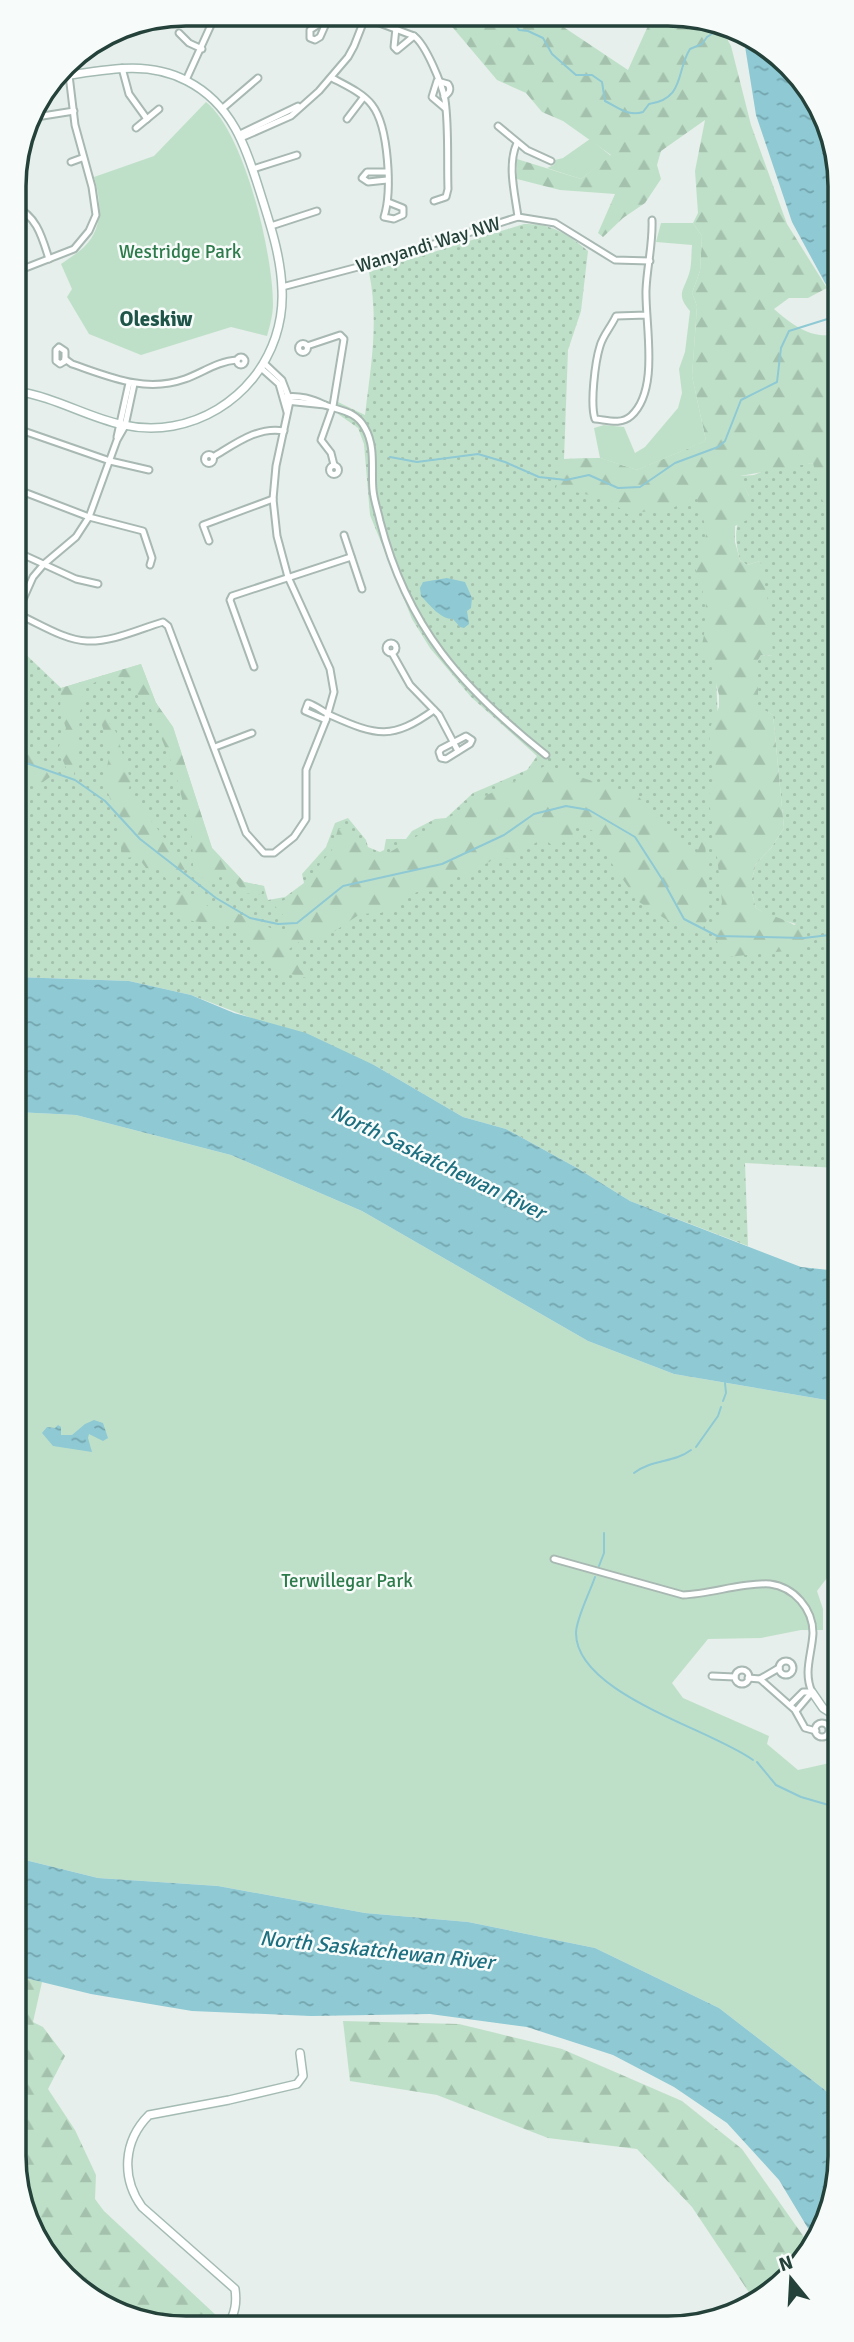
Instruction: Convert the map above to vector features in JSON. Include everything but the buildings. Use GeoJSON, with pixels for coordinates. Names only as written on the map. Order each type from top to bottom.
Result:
{"type":"FeatureCollection","features":[{"type":"Feature","properties":{"kind":"street"},"geometry":{"type":"LineString","coordinates":[[186,80],[211,26]]}},
{"type":"Feature","properties":{"kind":"street"},"geometry":{"type":"LineString","coordinates":[[240,136],[291,116],[332,78],[354,46],[359,26]]}},
{"type":"Feature","properties":{"kind":"street"},"geometry":{"type":"LineString","coordinates":[[390,26],[419,40],[430,57],[444,97],[448,189],[446,197],[434,201]]}},
{"type":"Feature","properties":{"kind":"street"},"geometry":{"type":"LineString","coordinates":[[396,28],[394,47],[397,50],[414,36]]}},
{"type":"Feature","properties":{"kind":"street"},"geometry":{"type":"LineString","coordinates":[[179,33],[189,43],[202,49]]}},
{"type":"Feature","properties":{"kind":"street"},"geometry":{"type":"LineString","coordinates":[[122,68],[129,94],[147,119]]}},
{"type":"Feature","properties":{"kind":"street"},"geometry":{"type":"LineString","coordinates":[[27,394],[121,426],[159,428],[190,422],[230,401],[263,366],[278,329],[282,287],[271,226],[240,136],[223,108],[186,80],[160,71],[122,68],[72,75]]}},
{"type":"Feature","properties":{"kind":"street"},"geometry":{"type":"LineString","coordinates":[[27,267],[74,248],[89,231],[96,215],[92,187],[82,158],[69,78]]}},
{"type":"Feature","properties":{"kind":"street"},"geometry":{"type":"LineString","coordinates":[[223,108],[258,78]]}},
{"type":"Feature","properties":{"kind":"street"},"geometry":{"type":"LineString","coordinates":[[332,78],[373,106],[387,150],[388,202]]}},
{"type":"Feature","properties":{"kind":"street"},"geometry":{"type":"LineString","coordinates":[[437,81],[432,97],[445,108]]}},
{"type":"Feature","properties":{"kind":"street"},"geometry":{"type":"LineString","coordinates":[[347,119],[363,97]]}},
{"type":"Feature","properties":{"kind":"street"},"geometry":{"type":"LineString","coordinates":[[136,128],[159,109]]}},
{"type":"Feature","properties":{"kind":"street"},"geometry":{"type":"LineString","coordinates":[[43,116],[74,111]]}},
{"type":"Feature","properties":{"kind":"street"},"geometry":{"type":"LineString","coordinates":[[498,126],[506,130],[517,143],[551,161]]}},
{"type":"Feature","properties":{"kind":"street"},"geometry":{"type":"LineString","coordinates":[[517,143],[513,151],[512,167],[518,217]]}},
{"type":"Feature","properties":{"kind":"street"},"geometry":{"type":"LineString","coordinates":[[253,169],[297,155]]}},
{"type":"Feature","properties":{"kind":"street"},"geometry":{"type":"LineString","coordinates":[[71,162],[82,158]]}},
{"type":"Feature","properties":{"kind":"street"},"geometry":{"type":"LineString","coordinates":[[386,172],[367,172],[362,178],[368,182],[387,180]]}},
{"type":"Feature","properties":{"kind":"street"},"geometry":{"type":"LineString","coordinates":[[271,226],[317,211]]}},
{"type":"Feature","properties":{"kind":"street"},"geometry":{"type":"LineString","coordinates":[[27,215],[40,231],[49,259]]}},
{"type":"Feature","properties":{"kind":"street","name":"Wanyandi Way NW"},"geometry":{"type":"LineString","coordinates":[[282,287],[377,262],[518,217],[555,223],[615,260],[650,261]]}},
{"type":"Feature","properties":{"kind":"street"},"geometry":{"type":"LineString","coordinates":[[647,315],[616,316],[605,334],[599,348],[596,367],[594,419],[622,422],[631,416],[642,402],[645,393],[649,354],[646,290],[652,220]]}},
{"type":"Feature","properties":{"kind":"street"},"geometry":{"type":"LineString","coordinates":[[307,346],[340,335],[344,337],[333,406],[321,440],[331,453],[334,465]]}},
{"type":"Feature","properties":{"kind":"street"},"geometry":{"type":"LineString","coordinates":[[65,359],[72,365],[131,384],[172,384],[217,364],[237,360]]}},
{"type":"Feature","properties":{"kind":"street"},"geometry":{"type":"LineString","coordinates":[[27,618],[66,636],[85,641],[106,640],[163,622],[168,626],[246,833],[264,853],[274,853],[294,837],[306,818],[306,770],[334,692],[330,669],[288,578],[276,536],[276,466],[288,415],[287,399],[279,384],[263,366]]}},
{"type":"Feature","properties":{"kind":"street"},"geometry":{"type":"LineString","coordinates":[[27,590],[44,564],[76,537],[89,517],[117,440],[131,384]]}},
{"type":"Feature","properties":{"kind":"street"},"geometry":{"type":"LineString","coordinates":[[287,399],[333,406],[357,417],[365,428],[373,454],[373,493],[384,537],[410,604],[438,651],[473,691],[546,755]]}},
{"type":"Feature","properties":{"kind":"street"},"geometry":{"type":"LineString","coordinates":[[213,457],[253,434],[274,429],[284,431]]}},
{"type":"Feature","properties":{"kind":"street"},"geometry":{"type":"LineString","coordinates":[[27,432],[110,461],[149,470]]}},
{"type":"Feature","properties":{"kind":"street"},"geometry":{"type":"LineString","coordinates":[[27,493],[89,517],[143,531],[152,558],[150,565]]}},
{"type":"Feature","properties":{"kind":"street"},"geometry":{"type":"LineString","coordinates":[[209,541],[203,525],[274,499]]}},
{"type":"Feature","properties":{"kind":"street"},"geometry":{"type":"LineString","coordinates":[[344,535],[362,589]]}},
{"type":"Feature","properties":{"kind":"street"},"geometry":{"type":"LineString","coordinates":[[27,556],[76,579],[98,584]]}},
{"type":"Feature","properties":{"kind":"street"},"geometry":{"type":"LineString","coordinates":[[254,667],[230,600],[232,596],[351,557]]}},
{"type":"Feature","properties":{"kind":"street"},"geometry":{"type":"LineString","coordinates":[[393,653],[404,677],[439,715],[458,751]]}},
{"type":"Feature","properties":{"kind":"street"},"geometry":{"type":"LineString","coordinates":[[327,717],[372,731],[385,732],[400,731],[433,710]]}},
{"type":"Feature","properties":{"kind":"street"},"geometry":{"type":"LineString","coordinates":[[215,747],[252,733]]}},
{"type":"Feature","properties":{"kind":"street"},"geometry":{"type":"LineString","coordinates":[[466,736],[472,740],[458,751],[446,759],[439,755],[441,749],[466,736]]}},
{"type":"Feature","properties":{"kind":"street"},"geometry":{"type":"LineString","coordinates":[[234,806],[242,801]]}},
{"type":"Feature","properties":{"kind":"street"},"geometry":{"type":"LineString","coordinates":[[554,1559],[683,1595],[700,1595],[765,1584],[786,1589],[803,1603],[811,1622],[813,1635],[807,1672],[812,1692],[827,1711]]}},
{"type":"Feature","properties":{"kind":"street"},"geometry":{"type":"LineString","coordinates":[[748,1678],[760,1679],[779,1668]]}},
{"type":"Feature","properties":{"kind":"street"},"geometry":{"type":"LineString","coordinates":[[735,1677],[736,1673],[742,1670],[747,1673],[748,1678]]}},
{"type":"Feature","properties":{"kind":"street"},"geometry":{"type":"LineString","coordinates":[[712,1676],[735,1677]]}},
{"type":"Feature","properties":{"kind":"street"},"geometry":{"type":"LineString","coordinates":[[735,1677],[740,1684],[745,1683],[748,1678]]}},
{"type":"Feature","properties":{"kind":"street"},"geometry":{"type":"LineString","coordinates":[[760,1679],[796,1711],[805,1728],[816,1731]]}},
{"type":"Feature","properties":{"kind":"street"},"geometry":{"type":"LineString","coordinates":[[790,1705],[803,1692],[812,1692]]}},
{"type":"Feature","properties":{"kind":"street"},"geometry":{"type":"LineString","coordinates":[[796,1711],[812,1692]]}},
{"type":"Feature","properties":{"kind":"street"},"geometry":{"type":"LineString","coordinates":[[232,2316],[237,2302],[234,2289],[142,2207],[131,2192],[128,2157],[139,2124],[149,2115],[297,2084],[303,2076],[300,2053]]}},
{"type":"Feature","properties":{"kind":"green space"},"geometry":{"type":"Polygon","coordinates":[[[451,26],[562,26],[628,70],[648,26],[699,29],[727,38],[751,125],[787,224],[827,288],[808,298],[789,298],[774,309],[803,330],[828,335],[828,522],[813,463],[740,476],[749,496],[751,518],[735,526],[735,542],[740,560],[747,565],[760,561],[770,611],[773,656],[761,655],[758,660],[758,706],[773,715],[784,828],[756,864],[752,893],[756,908],[793,924],[804,934],[808,941],[796,950],[728,957],[715,939],[713,930],[722,902],[708,796],[714,785],[716,762],[710,745],[709,730],[719,707],[719,695],[711,664],[700,654],[706,603],[701,586],[695,580],[707,532],[696,495],[673,508],[627,514],[608,499],[556,488],[563,459],[600,458],[637,470],[706,441],[692,376],[697,306],[692,293],[700,271],[702,236],[693,223],[698,213],[695,171],[705,120],[661,151],[657,165],[661,179],[645,203],[623,218],[603,237],[598,233],[615,194],[560,190],[517,179],[517,159],[581,179],[611,155],[563,121],[542,112],[526,93],[497,80],[451,26]]]}},
{"type":"Feature","properties":{"kind":"green space","name":"Westridge Park"},"geometry":{"type":"Polygon","coordinates":[[[206,102],[220,118],[233,140],[254,196],[272,283],[273,308],[267,336],[231,327],[141,355],[89,334],[67,297],[72,289],[61,264],[84,247],[95,231],[99,204],[94,177],[154,156],[206,102]]]}},
{"type":"Feature","properties":{"kind":"green space"},"geometry":{"type":"Polygon","coordinates":[[[590,139],[611,156],[581,179],[547,168],[554,165],[555,160],[563,158],[590,139]]]}},
{"type":"Feature","properties":{"kind":"green space"},"geometry":{"type":"Polygon","coordinates":[[[661,223],[693,223],[702,236],[700,271],[692,293],[697,306],[692,376],[706,441],[637,470],[600,458],[594,428],[604,425],[624,427],[635,453],[645,447],[678,408],[682,393],[679,369],[685,352],[690,311],[683,301],[682,293],[690,271],[692,245],[656,242],[661,223]]]}},
{"type":"Feature","properties":{"kind":"green space"},"geometry":{"type":"Polygon","coordinates":[[[524,224],[543,225],[559,231],[588,251],[581,311],[568,350],[564,459],[600,458],[637,470],[706,441],[728,956],[796,924],[769,916],[756,908],[752,893],[756,864],[784,828],[773,715],[758,707],[758,660],[761,655],[772,656],[760,561],[747,565],[740,560],[736,541],[739,520],[749,496],[739,476],[754,475],[770,468],[814,463],[828,521],[828,1167],[745,1163],[748,1246],[630,1201],[506,1129],[463,1117],[374,1065],[191,995],[129,981],[27,977],[27,655],[61,688],[141,664],[156,703],[173,727],[212,848],[244,882],[264,886],[268,900],[285,897],[304,883],[302,874],[326,847],[335,823],[348,818],[366,840],[368,847],[380,852],[384,850],[386,839],[406,839],[412,831],[435,819],[446,818],[473,793],[527,770],[537,756],[471,697],[430,648],[412,619],[370,515],[364,444],[358,428],[338,414],[338,402],[365,415],[374,326],[369,272],[524,224]]]}},
{"type":"Feature","properties":{"kind":"green space"},"geometry":{"type":"Polygon","coordinates":[[[141,664],[156,703],[173,727],[212,848],[244,882],[264,886],[261,895],[244,893],[234,880],[220,876],[208,885],[193,866],[192,838],[175,771],[148,701],[139,696],[123,677],[101,679],[83,689],[73,784],[58,749],[66,728],[60,711],[61,688],[141,664]]]}},
{"type":"Feature","properties":{"kind":"green space"},"geometry":{"type":"Polygon","coordinates":[[[99,715],[103,715],[116,732],[131,782],[128,791],[173,849],[185,870],[168,881],[158,869],[146,868],[137,856],[122,859],[119,824],[105,777],[110,752],[99,715]]]}},
{"type":"Feature","properties":{"kind":"green space"},"geometry":{"type":"Polygon","coordinates":[[[27,748],[50,777],[39,785],[27,772],[27,748]]]}},
{"type":"Feature","properties":{"kind":"green space"},"geometry":{"type":"Polygon","coordinates":[[[545,766],[637,795],[688,851],[697,852],[705,835],[708,918],[700,934],[678,927],[639,902],[593,831],[575,823],[572,839],[553,846],[543,838],[511,859],[496,858],[470,873],[453,878],[439,891],[417,892],[381,913],[360,914],[332,933],[299,942],[289,949],[300,970],[327,983],[274,970],[261,959],[233,922],[187,919],[179,915],[165,898],[174,893],[202,896],[207,906],[227,909],[282,933],[290,928],[285,917],[274,905],[304,890],[311,875],[332,850],[338,829],[347,827],[369,856],[385,855],[489,794],[545,766]]]}},
{"type":"Feature","properties":{"kind":"green space","name":"Terwillegar Park"},"geometry":{"type":"Polygon","coordinates":[[[27,1113],[76,1115],[231,1155],[362,1211],[588,1341],[674,1374],[827,1400],[827,1578],[817,1591],[823,1609],[823,1630],[801,1630],[761,1638],[708,1639],[672,1683],[683,1698],[769,1736],[767,1744],[798,1770],[827,1764],[827,2092],[719,2008],[595,1948],[468,1922],[365,1913],[218,1886],[98,1878],[26,1860],[27,1113]]]}},
{"type":"Feature","properties":{"kind":"green space"},"geometry":{"type":"Polygon","coordinates":[[[26,1978],[42,1982],[33,2022],[43,2027],[65,2056],[48,2089],[75,2130],[96,2175],[95,2199],[104,2211],[217,2316],[155,2313],[125,2304],[89,2283],[53,2245],[35,2207],[29,2187],[26,2155],[26,1978]]]}},
{"type":"Feature","properties":{"kind":"green space"},"geometry":{"type":"Polygon","coordinates":[[[343,2021],[459,2024],[562,2049],[682,2101],[742,2149],[805,2238],[802,2244],[756,2244],[756,2289],[749,2293],[692,2207],[637,2149],[548,2138],[437,2095],[350,2081],[343,2021]]]}},
{"type":"Feature","properties":{"kind":"water"},"geometry":{"type":"Polygon","coordinates":[[[745,47],[765,59],[795,89],[819,135],[825,155],[828,187],[828,288],[792,222],[756,115],[745,47]]]}},
{"type":"Feature","properties":{"kind":"water"},"geometry":{"type":"Polygon","coordinates":[[[447,578],[465,582],[472,598],[471,608],[467,611],[469,624],[464,628],[453,619],[440,614],[421,596],[420,588],[423,582],[447,578]]]}},
{"type":"Feature","properties":{"kind":"water","name":"North Saskatchewan River"},"geometry":{"type":"Polygon","coordinates":[[[27,977],[129,981],[191,995],[234,1013],[306,1033],[374,1065],[463,1117],[506,1129],[630,1201],[801,1267],[827,1270],[827,1400],[674,1374],[588,1341],[362,1211],[231,1155],[76,1115],[27,1113],[27,977]]]}},
{"type":"Feature","properties":{"kind":"water"},"geometry":{"type":"Polygon","coordinates":[[[94,1420],[103,1423],[108,1438],[103,1441],[89,1434],[92,1452],[53,1446],[42,1433],[47,1427],[55,1428],[58,1425],[61,1427],[61,1435],[72,1435],[94,1420]]]}},
{"type":"Feature","properties":{"kind":"water","name":"North Saskatchewan River"},"geometry":{"type":"Polygon","coordinates":[[[26,1860],[98,1878],[218,1886],[365,1913],[468,1922],[595,1948],[719,2008],[825,2090],[827,2166],[822,2197],[809,2230],[779,2180],[727,2123],[674,2087],[613,2055],[527,2027],[430,2014],[311,2016],[192,2011],[91,1994],[26,1978],[26,1860]]]}},
{"type":"Feature","properties":{"kind":"waterway"},"geometry":{"type":"LineString","coordinates":[[516,26],[519,30],[543,38],[552,54],[576,75],[592,75],[602,82],[605,101],[623,111],[633,113],[643,112],[649,104],[669,96],[678,83],[690,49],[702,44],[713,33]]}},
{"type":"Feature","properties":{"kind":"waterway"},"geometry":{"type":"LineString","coordinates":[[390,457],[417,462],[478,454],[539,477],[566,480],[589,475],[618,488],[640,487],[675,463],[718,447],[725,441],[741,400],[777,382],[781,348],[789,331],[828,319]]}},
{"type":"Feature","properties":{"kind":"waterway"},"geometry":{"type":"LineString","coordinates":[[27,763],[75,780],[105,801],[140,839],[216,898],[250,918],[278,924],[297,923],[343,886],[442,864],[504,835],[534,814],[566,806],[589,810],[635,837],[684,919],[717,936],[804,938],[828,935]]}},
{"type":"Feature","properties":{"kind":"waterway"},"geometry":{"type":"LineString","coordinates":[[723,1401],[725,1383]]}},
{"type":"Feature","properties":{"kind":"waterway"},"geometry":{"type":"LineString","coordinates":[[696,1447],[718,1416],[721,1407]]}},
{"type":"Feature","properties":{"kind":"waterway"},"geometry":{"type":"LineString","coordinates":[[634,1473],[648,1465],[691,1450]]}},
{"type":"Feature","properties":{"kind":"waterway"},"geometry":{"type":"LineString","coordinates":[[599,1566],[604,1553],[604,1533]]}},
{"type":"Feature","properties":{"kind":"waterway"},"geometry":{"type":"LineString","coordinates":[[595,1577],[576,1633],[582,1655],[598,1674],[621,1692],[649,1708],[753,1760]]}},
{"type":"Feature","properties":{"kind":"waterway"},"geometry":{"type":"LineString","coordinates":[[757,1762],[776,1785],[801,1797],[827,1805]]}},
{"type":"Feature","properties":{"kind":"district","name":"Oleskiw"},"geometry":{"type":"Point","coordinates":[156,319]}}]}
